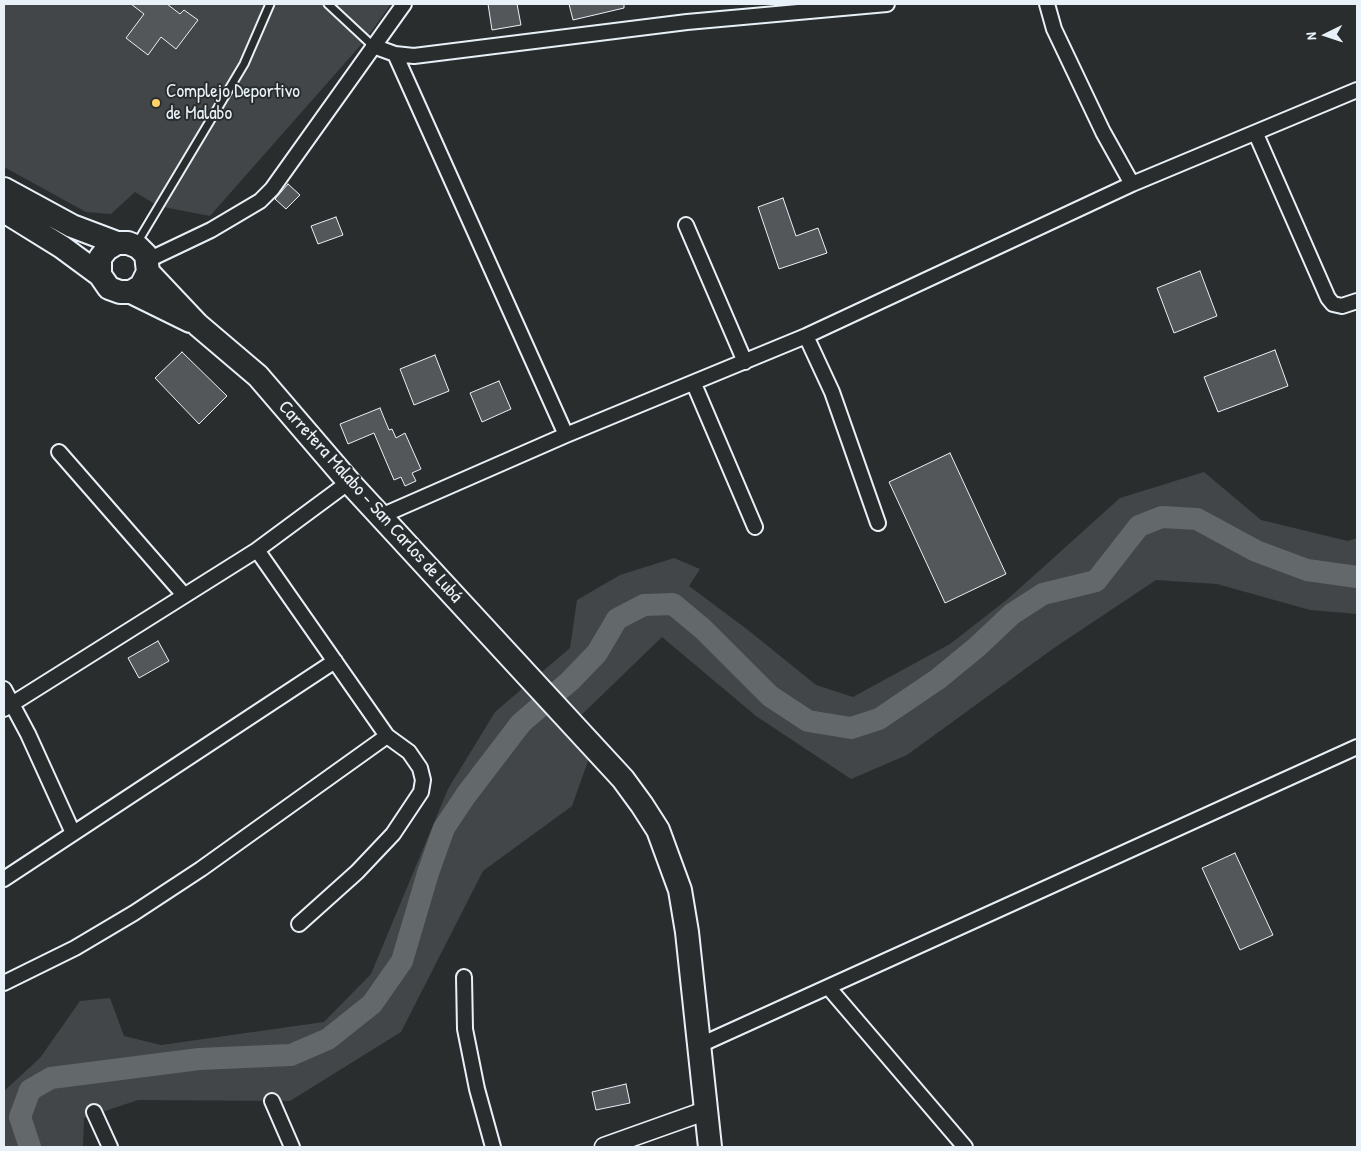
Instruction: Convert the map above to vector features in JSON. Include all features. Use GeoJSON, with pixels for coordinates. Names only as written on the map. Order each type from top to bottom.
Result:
{"type":"FeatureCollection","features":[{"type":"Feature","properties":{"kind":"main road"},"geometry":{"type":"LineString","coordinates":[[4,189],[72,226],[137,255]]}},
{"type":"Feature","properties":{"kind":"main road"},"geometry":{"type":"LineString","coordinates":[[4,210],[62,247],[100,275],[109,288],[120,292],[131,292],[141,286],[137,255]]}},
{"type":"Feature","properties":{"kind":"main road"},"geometry":{"type":"LineString","coordinates":[[100,275],[100,258],[107,249],[137,255]]}},
{"type":"Feature","properties":{"kind":"main road","name":"Carretera Malabo - San Carlos de Lubá"},"geometry":{"type":"LineString","coordinates":[[137,255],[198,325],[258,376],[349,482],[562,716],[623,779],[637,798],[658,830],[671,860],[680,890],[687,932],[700,1046]]}},
{"type":"Feature","properties":{"kind":"main road","name":"Carretera Malabo - San Carlos de Lubá"},"geometry":{"type":"LineString","coordinates":[[131,292],[198,325]]}},
{"type":"Feature","properties":{"kind":"main road"},"geometry":{"type":"LineString","coordinates":[[700,1046],[710,1147]]}},
{"type":"Feature","properties":{"kind":"street"},"geometry":{"type":"LineString","coordinates":[[137,255],[211,230],[260,201],[272,189],[404,4]]}},
{"type":"Feature","properties":{"kind":"street"},"geometry":{"type":"LineString","coordinates":[[373,46],[394,54],[414,56],[687,22],[838,6],[887,4]]}},
{"type":"Feature","properties":{"kind":"street"},"geometry":{"type":"LineString","coordinates":[[1047,4],[1054,29],[1103,132],[1132,184]]}},
{"type":"Feature","properties":{"kind":"street"},"geometry":{"type":"LineString","coordinates":[[394,54],[566,435]]}},
{"type":"Feature","properties":{"kind":"street"},"geometry":{"type":"LineString","coordinates":[[381,516],[566,435],[694,384],[806,336],[1132,184],[1256,134],[1357,90]]}},
{"type":"Feature","properties":{"kind":"street"},"geometry":{"type":"LineString","coordinates":[[1256,134],[1328,298],[1333,304],[1342,306],[1357,301]]}},
{"type":"Feature","properties":{"kind":"street"},"geometry":{"type":"LineString","coordinates":[[686,225],[745,362]]}},
{"type":"Feature","properties":{"kind":"street"},"geometry":{"type":"LineString","coordinates":[[806,336],[832,392],[878,522]]}},
{"type":"Feature","properties":{"kind":"street"},"geometry":{"type":"LineString","coordinates":[[694,384],[755,527]]}},
{"type":"Feature","properties":{"kind":"street"},"geometry":{"type":"LineString","coordinates":[[60,452],[184,595]]}},
{"type":"Feature","properties":{"kind":"street"},"geometry":{"type":"LineString","coordinates":[[8,707],[257,550],[349,482]]}},
{"type":"Feature","properties":{"kind":"street"},"geometry":{"type":"LineString","coordinates":[[257,550],[387,736],[409,752],[420,768],[424,780],[422,792],[394,834],[357,872],[299,924]]}},
{"type":"Feature","properties":{"kind":"street"},"geometry":{"type":"LineString","coordinates":[[4,879],[335,661]]}},
{"type":"Feature","properties":{"kind":"street"},"geometry":{"type":"LineString","coordinates":[[4,689],[8,707],[66,815],[73,833]]}},
{"type":"Feature","properties":{"kind":"street"},"geometry":{"type":"LineString","coordinates":[[4,983],[75,948],[134,913],[201,869],[387,736]]}},
{"type":"Feature","properties":{"kind":"street"},"geometry":{"type":"LineString","coordinates":[[700,1046],[1357,747]]}},
{"type":"Feature","properties":{"kind":"street"},"geometry":{"type":"LineString","coordinates":[[464,977],[465,1029],[477,1089],[493,1147]]}},
{"type":"Feature","properties":{"kind":"street"},"geometry":{"type":"LineString","coordinates":[[829,988],[965,1147]]}},
{"type":"Feature","properties":{"kind":"street"},"geometry":{"type":"LineString","coordinates":[[272,1101],[292,1147]]}},
{"type":"Feature","properties":{"kind":"street"},"geometry":{"type":"LineString","coordinates":[[604,1147],[705,1111]]}},
{"type":"Feature","properties":{"kind":"street"},"geometry":{"type":"LineString","coordinates":[[94,1112],[110,1147]]}},
{"type":"Feature","properties":{"kind":"lane"},"geometry":{"type":"LineString","coordinates":[[137,255],[244,64],[270,4]]}},
{"type":"Feature","properties":{"kind":"lane"},"geometry":{"type":"LineString","coordinates":[[328,4],[373,46]]}},
{"type":"Feature","properties":{"kind":"shaded area","name":"Complejo Deportivo de Malabo"},"geometry":{"type":"Polygon","coordinates":[[[4,4],[391,4],[366,39],[210,216],[158,206],[135,192],[111,214],[86,212],[4,167],[4,4]]]}},
{"type":"Feature","properties":{"kind":"shaded area"},"geometry":{"type":"Polygon","coordinates":[[[1204,472],[1261,520],[1348,541],[1357,538],[1357,614],[1310,610],[1217,584],[1156,580],[1054,648],[907,755],[851,779],[756,716],[662,637],[570,726],[593,747],[572,806],[483,871],[401,1032],[290,1101],[138,1100],[84,1118],[83,1147],[4,1147],[4,1091],[40,1058],[80,1001],[110,998],[124,1036],[161,1045],[324,1022],[371,974],[448,789],[495,712],[570,648],[577,600],[620,575],[674,558],[700,569],[689,586],[748,630],[816,685],[853,697],[950,644],[1009,598],[1120,498],[1204,472]]]}},
{"type":"Feature","properties":{"kind":"building"},"geometry":{"type":"Polygon","coordinates":[[[131,4],[167,4],[180,14],[184,10],[198,20],[176,49],[161,37],[148,55],[126,38],[144,14],[131,4]]]}},
{"type":"Feature","properties":{"kind":"building"},"geometry":{"type":"Polygon","coordinates":[[[488,4],[517,4],[521,25],[492,30],[488,4]]]}},
{"type":"Feature","properties":{"kind":"building"},"geometry":{"type":"Polygon","coordinates":[[[569,4],[624,4],[624,8],[573,20],[569,4]]]}},
{"type":"Feature","properties":{"kind":"building"},"geometry":{"type":"Polygon","coordinates":[[[288,184],[300,195],[286,209],[275,199],[288,184]]]}},
{"type":"Feature","properties":{"kind":"building"},"geometry":{"type":"Polygon","coordinates":[[[783,198],[796,236],[818,228],[827,253],[779,269],[758,207],[783,198]]]}},
{"type":"Feature","properties":{"kind":"building"},"geometry":{"type":"Polygon","coordinates":[[[336,217],[343,235],[318,244],[311,226],[336,217]]]}},
{"type":"Feature","properties":{"kind":"building"},"geometry":{"type":"Polygon","coordinates":[[[1200,271],[1217,316],[1174,333],[1157,288],[1200,271]]]}},
{"type":"Feature","properties":{"kind":"building"},"geometry":{"type":"Polygon","coordinates":[[[1275,350],[1288,386],[1218,412],[1204,377],[1275,350]]]}},
{"type":"Feature","properties":{"kind":"building"},"geometry":{"type":"Polygon","coordinates":[[[182,352],[227,396],[199,424],[155,378],[182,352]]]}},
{"type":"Feature","properties":{"kind":"building"},"geometry":{"type":"Polygon","coordinates":[[[435,355],[449,391],[414,405],[400,369],[435,355]]]}},
{"type":"Feature","properties":{"kind":"building"},"geometry":{"type":"Polygon","coordinates":[[[499,381],[511,409],[482,422],[470,393],[499,381]]]}},
{"type":"Feature","properties":{"kind":"building"},"geometry":{"type":"Polygon","coordinates":[[[380,408],[389,430],[392,429],[396,438],[405,433],[421,469],[412,473],[416,481],[405,486],[401,477],[394,480],[374,433],[348,444],[340,424],[380,408]]]}},
{"type":"Feature","properties":{"kind":"building"},"geometry":{"type":"Polygon","coordinates":[[[950,453],[1006,574],[945,603],[889,482],[950,453]]]}},
{"type":"Feature","properties":{"kind":"building"},"geometry":{"type":"Polygon","coordinates":[[[158,641],[169,661],[139,678],[128,658],[158,641]]]}},
{"type":"Feature","properties":{"kind":"building"},"geometry":{"type":"Polygon","coordinates":[[[1235,853],[1273,935],[1240,950],[1202,868],[1235,853]]]}},
{"type":"Feature","properties":{"kind":"building"},"geometry":{"type":"Polygon","coordinates":[[[626,1084],[630,1103],[596,1110],[592,1092],[626,1084]]]}},
{"type":"Feature","properties":{"kind":"waterway"},"geometry":{"type":"LineString","coordinates":[[30,1147],[20,1117],[30,1090],[51,1078],[199,1059],[291,1055],[328,1039],[372,1004],[402,961],[428,873],[444,828],[466,795],[521,723],[570,681],[597,653],[617,619],[644,605],[673,604],[703,629],[770,696],[808,721],[851,728],[879,719],[938,679],[977,647],[1012,614],[1043,594],[1096,581],[1139,526],[1162,517],[1197,519],[1256,551],[1307,570],[1357,577]]}},
{"type":"Feature","properties":{"kind":"place","name":"Complejo Deportivo de Malabo"},"geometry":{"type":"Point","coordinates":[156,103]}}]}
